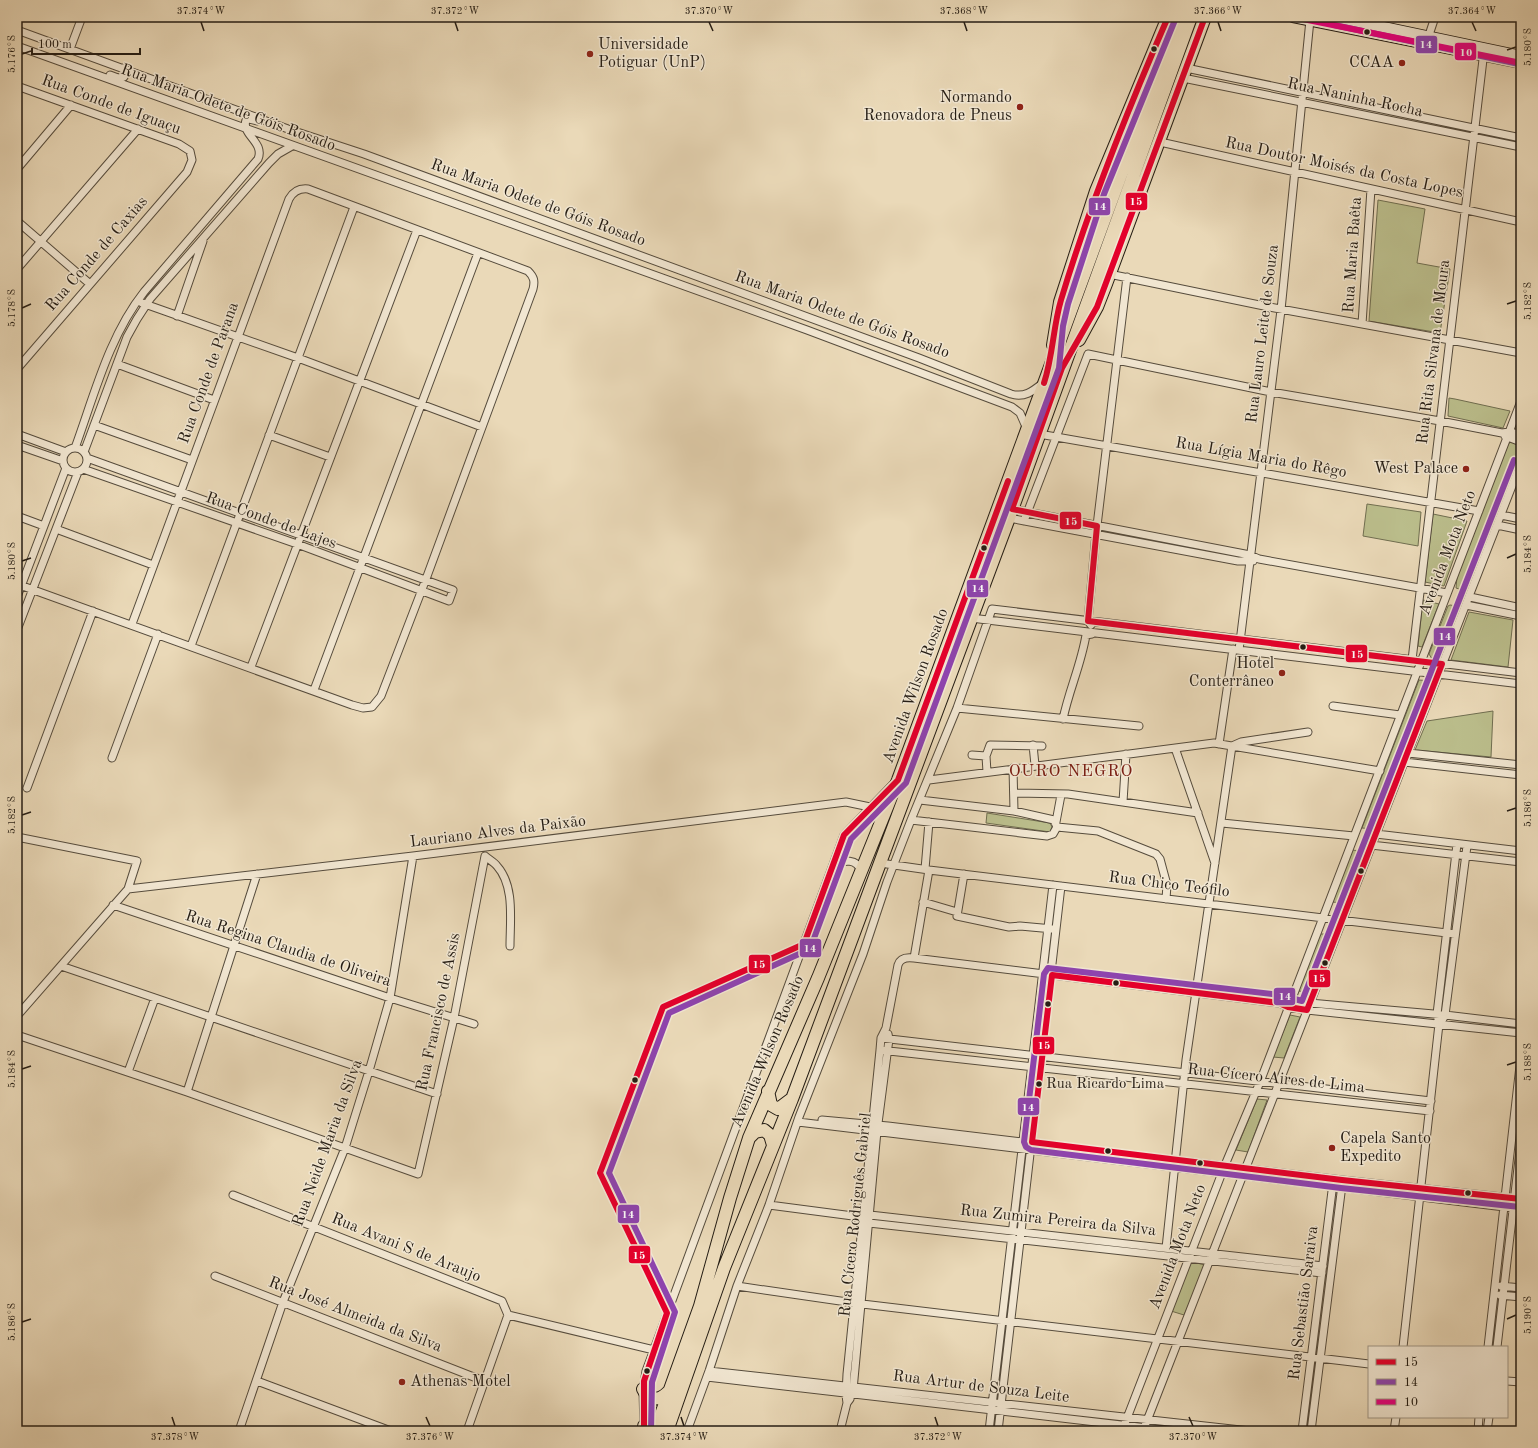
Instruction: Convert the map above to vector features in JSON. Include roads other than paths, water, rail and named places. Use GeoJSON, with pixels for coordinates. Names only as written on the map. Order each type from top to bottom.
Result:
{"type":"FeatureCollection","features":[{"type":"Feature","properties":{"kind":"highway"},"geometry":{"type":"LineString","coordinates":[[1056,367],[1055,325],[1060,302],[1096,191],[1168,17]]}},
{"type":"Feature","properties":{"kind":"highway","name":"Avenida Wilson Rosado"},"geometry":{"type":"LineString","coordinates":[[647,1430],[670,1390],[700,1306],[748,1138],[818,978],[861,872],[1033,432],[1056,367],[1064,327],[1179,17]]}},
{"type":"Feature","properties":{"kind":"highway","name":"Avenida Wilson Rosado"},"geometry":{"type":"LineString","coordinates":[[667,1431],[724,1268],[792,1099],[1010,513],[1033,432],[1045,382],[1056,367],[1076,330],[1192,17]]}},
{"type":"Feature","properties":{"kind":"highway"},"geometry":{"type":"LineString","coordinates":[[1056,367],[1097,307],[1160,142],[1205,17]]}},
{"type":"Feature","properties":{"kind":"highway"},"geometry":{"type":"LineString","coordinates":[[768,1091],[771,1105],[778,1109],[782,1108],[792,1099]]}},
{"type":"Feature","properties":{"kind":"highway"},"geometry":{"type":"LineString","coordinates":[[748,1138],[754,1132],[764,1130],[770,1135],[773,1145]]}},
{"type":"Feature","properties":{"kind":"highway"},"geometry":{"type":"LineString","coordinates":[[643,1389],[647,1396],[655,1399],[664,1396],[670,1390]]}},
{"type":"Feature","properties":{"kind":"main road"},"geometry":{"type":"LineString","coordinates":[[1293,17],[1484,51],[1521,56]]}},
{"type":"Feature","properties":{"kind":"main road"},"geometry":{"type":"LineString","coordinates":[[1336,17],[1349,18],[1429,35],[1521,63]]}},
{"type":"Feature","properties":{"kind":"street"},"geometry":{"type":"LineString","coordinates":[[70,49],[82,17]]}},
{"type":"Feature","properties":{"kind":"street"},"geometry":{"type":"LineString","coordinates":[[1429,35],[1436,17]]}},
{"type":"Feature","properties":{"kind":"street","name":"Rua Lauro Leite de Souza"},"geometry":{"type":"LineString","coordinates":[[1219,744],[1236,650],[1241,640],[1281,310],[1310,20]]}},
{"type":"Feature","properties":{"kind":"street","name":"Rua Maria Odete de Góis Rosado"},"geometry":{"type":"LineString","coordinates":[[17,30],[288,129],[371,157],[903,352],[1016,395],[1029,394],[1045,382]]}},
{"type":"Feature","properties":{"kind":"street"},"geometry":{"type":"LineString","coordinates":[[17,34],[36,37]]}},
{"type":"Feature","properties":{"kind":"street","name":"Rua Maria Odete de Góis Rosado"},"geometry":{"type":"LineString","coordinates":[[17,46],[807,330],[867,354],[1012,407],[1020,414],[1033,432]]}},
{"type":"Feature","properties":{"kind":"street","name":"Rua Rita Silvana de Moura"},"geometry":{"type":"LineString","coordinates":[[1412,660],[1484,51]]}},
{"type":"Feature","properties":{"kind":"street"},"geometry":{"type":"LineString","coordinates":[[66,64],[80,65],[118,78],[124,77],[126,73],[123,68]]}},
{"type":"Feature","properties":{"kind":"street","name":"Rua Naninha Rocha"},"geometry":{"type":"LineString","coordinates":[[1185,73],[1303,94],[1521,138]]}},
{"type":"Feature","properties":{"kind":"street","name":"Rua Naninha Rocha"},"geometry":{"type":"LineString","coordinates":[[1185,73],[1302,101],[1521,147]]}},
{"type":"Feature","properties":{"kind":"street","name":"Rua Conde de Iguaçu"},"geometry":{"type":"LineString","coordinates":[[17,86],[179,144],[192,154]]}},
{"type":"Feature","properties":{"kind":"street"},"geometry":{"type":"LineString","coordinates":[[17,169],[71,105]]}},
{"type":"Feature","properties":{"kind":"street"},"geometry":{"type":"LineString","coordinates":[[17,434],[66,452],[75,448],[118,333],[127,314],[137,300],[258,159],[260,152],[258,146],[245,129],[246,120],[249,119],[277,129],[288,129]]}},
{"type":"Feature","properties":{"kind":"street"},"geometry":{"type":"LineString","coordinates":[[17,269],[138,129]]}},
{"type":"Feature","properties":{"kind":"street","name":"Rua Doutor Moisés da Costa Lopes"},"geometry":{"type":"LineString","coordinates":[[1160,142],[1521,222]]}},
{"type":"Feature","properties":{"kind":"street"},"geometry":{"type":"LineString","coordinates":[[17,630],[86,455],[94,426],[131,329],[146,305],[269,163],[281,152],[292,146]]}},
{"type":"Feature","properties":{"kind":"street","name":"Rua Conde de Caxias"},"geometry":{"type":"LineString","coordinates":[[17,369],[187,172],[192,160],[192,154]]}},
{"type":"Feature","properties":{"kind":"street","name":"Rua Conde de Parana"},"geometry":{"type":"LineString","coordinates":[[132,624],[289,199],[294,192],[304,188],[354,207]]}},
{"type":"Feature","properties":{"kind":"street","name":"Rua Maria Baêta"},"geometry":{"type":"LineString","coordinates":[[1362,324],[1371,189]]}},
{"type":"Feature","properties":{"kind":"street"},"geometry":{"type":"LineString","coordinates":[[19,585],[132,624],[158,634],[191,646],[314,690],[363,708],[368,708],[375,704],[381,696],[422,591],[535,283],[532,275],[528,272],[354,207],[191,646]]}},
{"type":"Feature","properties":{"kind":"street"},"geometry":{"type":"LineString","coordinates":[[17,221],[90,284]]}},
{"type":"Feature","properties":{"kind":"street"},"geometry":{"type":"LineString","coordinates":[[250,667],[416,230]]}},
{"type":"Feature","properties":{"kind":"street"},"geometry":{"type":"LineString","coordinates":[[177,316],[205,237]]}},
{"type":"Feature","properties":{"kind":"street"},"geometry":{"type":"LineString","coordinates":[[314,690],[478,253]]}},
{"type":"Feature","properties":{"kind":"street"},"geometry":{"type":"LineString","coordinates":[[1109,274],[1281,310],[1521,353]]}},
{"type":"Feature","properties":{"kind":"street"},"geometry":{"type":"LineString","coordinates":[[1098,633],[1088,621],[1096,534],[1127,278]]}},
{"type":"Feature","properties":{"kind":"street"},"geometry":{"type":"LineString","coordinates":[[137,300],[146,305],[298,358],[482,427]]}},
{"type":"Feature","properties":{"kind":"street"},"geometry":{"type":"LineString","coordinates":[[807,330],[794,322],[795,316],[800,316],[831,326]]}},
{"type":"Feature","properties":{"kind":"street"},"geometry":{"type":"LineString","coordinates":[[867,354],[916,367],[918,361],[903,352]]}},
{"type":"Feature","properties":{"kind":"street"},"geometry":{"type":"LineString","coordinates":[[1024,521],[1055,436],[1088,354],[1271,392],[1506,434],[1521,434]]}},
{"type":"Feature","properties":{"kind":"street"},"geometry":{"type":"LineString","coordinates":[[117,364],[214,400]]}},
{"type":"Feature","properties":{"kind":"street","name":"Avenida Mota Neto"},"geometry":{"type":"LineString","coordinates":[[1123,1428],[1225,1165],[1260,1082],[1380,771],[1420,661],[1479,511],[1506,434],[1521,401]]}},
{"type":"Feature","properties":{"kind":"street"},"geometry":{"type":"LineString","coordinates":[[94,426],[192,460]]}},
{"type":"Feature","properties":{"kind":"street","name":"Rua Lígia Maria do Rêgo"},"geometry":{"type":"LineString","coordinates":[[1033,432],[1479,511]]}},
{"type":"Feature","properties":{"kind":"street"},"geometry":{"type":"LineString","coordinates":[[1506,434],[1521,442]]}},
{"type":"Feature","properties":{"kind":"street"},"geometry":{"type":"LineString","coordinates":[[269,435],[330,457]]}},
{"type":"Feature","properties":{"kind":"street"},"geometry":{"type":"LineString","coordinates":[[17,445],[64,465],[73,472],[80,470]]}},
{"type":"Feature","properties":{"kind":"street"},"geometry":{"type":"LineString","coordinates":[[75,448],[86,455]]}},
{"type":"Feature","properties":{"kind":"street"},"geometry":{"type":"LineString","coordinates":[[17,597],[19,585],[44,526],[64,465],[66,452]]}},
{"type":"Feature","properties":{"kind":"street","name":"Rua Conde de Lajes"},"geometry":{"type":"LineString","coordinates":[[80,470],[297,544],[449,601],[453,590],[301,534],[180,492],[86,455]]}},
{"type":"Feature","properties":{"kind":"street"},"geometry":{"type":"LineString","coordinates":[[1144,1429],[1438,674],[1470,597],[1521,463]]}},
{"type":"Feature","properties":{"kind":"street"},"geometry":{"type":"LineString","coordinates":[[1010,513],[1027,512],[1259,560],[1447,593]]}},
{"type":"Feature","properties":{"kind":"street"},"geometry":{"type":"LineString","coordinates":[[1010,513],[1024,521],[1250,558]]}},
{"type":"Feature","properties":{"kind":"street"},"geometry":{"type":"LineString","coordinates":[[1501,515],[1521,519]]}},
{"type":"Feature","properties":{"kind":"street"},"geometry":{"type":"LineString","coordinates":[[17,516],[44,526]]}},
{"type":"Feature","properties":{"kind":"street"},"geometry":{"type":"LineString","coordinates":[[1497,525],[1521,530]]}},
{"type":"Feature","properties":{"kind":"street"},"geometry":{"type":"LineString","coordinates":[[56,529],[153,565]]}},
{"type":"Feature","properties":{"kind":"street"},"geometry":{"type":"LineString","coordinates":[[1470,597],[1521,608]]}},
{"type":"Feature","properties":{"kind":"street"},"geometry":{"type":"LineString","coordinates":[[1466,605],[1521,616]]}},
{"type":"Feature","properties":{"kind":"street"},"geometry":{"type":"LineString","coordinates":[[688,1431],[737,1286],[769,1205],[798,1120],[864,954],[894,865],[957,708],[992,610],[1521,673]]}},
{"type":"Feature","properties":{"kind":"street"},"geometry":{"type":"LineString","coordinates":[[27,788],[93,611]]}},
{"type":"Feature","properties":{"kind":"street"},"geometry":{"type":"LineString","coordinates":[[971,618],[1521,684]]}},
{"type":"Feature","properties":{"kind":"street"},"geometry":{"type":"LineString","coordinates":[[1063,719],[1067,701],[1082,657],[1086,635],[1098,633]]}},
{"type":"Feature","properties":{"kind":"street"},"geometry":{"type":"LineString","coordinates":[[112,758],[158,634]]}},
{"type":"Feature","properties":{"kind":"street"},"geometry":{"type":"LineString","coordinates":[[1188,644],[1190,634]]}},
{"type":"Feature","properties":{"kind":"street"},"geometry":{"type":"LineString","coordinates":[[1333,706],[1400,715]]}},
{"type":"Feature","properties":{"kind":"street"},"geometry":{"type":"LineString","coordinates":[[957,708],[1139,726]]}},
{"type":"Feature","properties":{"kind":"street"},"geometry":{"type":"LineString","coordinates":[[1232,746],[1241,742],[1308,732]]}},
{"type":"Feature","properties":{"kind":"street"},"geometry":{"type":"LineString","coordinates":[[987,772],[986,756],[988,747],[993,744],[1042,746]]}},
{"type":"Feature","properties":{"kind":"street"},"geometry":{"type":"LineString","coordinates":[[929,780],[1035,765],[1219,744],[1380,771]]}},
{"type":"Feature","properties":{"kind":"street"},"geometry":{"type":"LineString","coordinates":[[1032,745],[1035,765]]}},
{"type":"Feature","properties":{"kind":"street"},"geometry":{"type":"LineString","coordinates":[[1166,1248],[1185,1073],[1208,904],[1222,823],[1232,746]]}},
{"type":"Feature","properties":{"kind":"street"},"geometry":{"type":"LineString","coordinates":[[1175,748],[1215,864]]}},
{"type":"Feature","properties":{"kind":"street"},"geometry":{"type":"LineString","coordinates":[[1408,753],[1521,765]]}},
{"type":"Feature","properties":{"kind":"street"},"geometry":{"type":"LineString","coordinates":[[1123,802],[1126,754]]}},
{"type":"Feature","properties":{"kind":"street"},"geometry":{"type":"LineString","coordinates":[[972,755],[986,756]]}},
{"type":"Feature","properties":{"kind":"street"},"geometry":{"type":"LineString","coordinates":[[1404,762],[1521,775]]}},
{"type":"Feature","properties":{"kind":"street"},"geometry":{"type":"LineString","coordinates":[[1014,768],[1014,811]]}},
{"type":"Feature","properties":{"kind":"street"},"geometry":{"type":"LineString","coordinates":[[647,1430],[643,1389],[646,1371],[844,835],[898,780]]}},
{"type":"Feature","properties":{"kind":"street"},"geometry":{"type":"LineString","coordinates":[[1015,793],[1061,795],[1198,813]]}},
{"type":"Feature","properties":{"kind":"street"},"geometry":{"type":"LineString","coordinates":[[911,820],[1047,836],[1053,834],[1061,795]]}},
{"type":"Feature","properties":{"kind":"street"},"geometry":{"type":"LineString","coordinates":[[920,800],[1014,811],[1047,818],[1056,825],[1098,831],[1156,854],[1160,859],[1167,885],[1166,899]]}},
{"type":"Feature","properties":{"kind":"street","name":"Lauriano Alves da Paixão"},"geometry":{"type":"LineString","coordinates":[[128,889],[413,856],[846,802],[870,807]]}},
{"type":"Feature","properties":{"kind":"street"},"geometry":{"type":"LineString","coordinates":[[929,822],[927,870],[914,958],[1308,1006],[1377,1017],[1521,1033]]}},
{"type":"Feature","properties":{"kind":"street"},"geometry":{"type":"LineString","coordinates":[[1222,823],[1354,836]]}},
{"type":"Feature","properties":{"kind":"street"},"geometry":{"type":"LineString","coordinates":[[1376,834],[1467,846],[1521,851]]}},
{"type":"Feature","properties":{"kind":"street"},"geometry":{"type":"LineString","coordinates":[[17,837],[137,861],[128,889],[17,1016]]}},
{"type":"Feature","properties":{"kind":"street"},"geometry":{"type":"LineString","coordinates":[[1404,1346],[1439,1024],[1437,1014],[1457,844]]}},
{"type":"Feature","properties":{"kind":"street"},"geometry":{"type":"LineString","coordinates":[[1371,845],[1521,862]]}},
{"type":"Feature","properties":{"kind":"street"},"geometry":{"type":"LineString","coordinates":[[1439,1024],[1445,1015],[1467,846]]}},
{"type":"Feature","properties":{"kind":"street","name":"Rua Neide Maria da Silva"},"geometry":{"type":"LineString","coordinates":[[239,1431],[283,1302],[344,1148],[370,1071],[390,998],[413,856]]}},
{"type":"Feature","properties":{"kind":"street","name":"Rua Francisco de Assis"},"geometry":{"type":"LineString","coordinates":[[344,1148],[418,1174],[454,1018],[485,856],[497,866],[506,880],[510,900],[510,946]]}},
{"type":"Feature","properties":{"kind":"street"},"geometry":{"type":"LineString","coordinates":[[833,865],[840,861],[855,862],[859,865],[861,872]]}},
{"type":"Feature","properties":{"kind":"street","name":"Rua Chico Teófilo"},"geometry":{"type":"LineString","coordinates":[[880,863],[1455,934]]}},
{"type":"Feature","properties":{"kind":"street"},"geometry":{"type":"LineString","coordinates":[[187,1092],[257,874]]}},
{"type":"Feature","properties":{"kind":"street"},"geometry":{"type":"LineString","coordinates":[[964,874],[957,916],[1009,927],[1057,929]]}},
{"type":"Feature","properties":{"kind":"street"},"geometry":{"type":"LineString","coordinates":[[1018,1231],[1024,1141],[1053,885]]}},
{"type":"Feature","properties":{"kind":"street"},"geometry":{"type":"LineString","coordinates":[[989,1431],[1003,1320],[1031,1151],[1061,886]]}},
{"type":"Feature","properties":{"kind":"street"},"geometry":{"type":"LineString","coordinates":[[923,902],[957,912]]}},
{"type":"Feature","properties":{"kind":"street","name":"Rua Regina Claudia de Oliveira"},"geometry":{"type":"LineString","coordinates":[[113,905],[234,947],[474,1024]]}},
{"type":"Feature","properties":{"kind":"street"},"geometry":{"type":"LineString","coordinates":[[1450,908],[1459,909]]}},
{"type":"Feature","properties":{"kind":"street","name":"Rua Cícero Rodriguês Gabriel"},"geometry":{"type":"LineString","coordinates":[[840,1431],[848,1403],[858,1303],[870,1215],[880,1050],[885,1039],[898,962],[906,957],[914,958]]}},
{"type":"Feature","properties":{"kind":"street"},"geometry":{"type":"LineString","coordinates":[[61,966],[437,1094]]}},
{"type":"Feature","properties":{"kind":"street"},"geometry":{"type":"LineString","coordinates":[[128,1072],[154,998]]}},
{"type":"Feature","properties":{"kind":"street"},"geometry":{"type":"LineString","coordinates":[[1308,1006],[1378,1009],[1521,1024]]}},
{"type":"Feature","properties":{"kind":"street"},"geometry":{"type":"LineString","coordinates":[[1377,1017],[1378,1009]]}},
{"type":"Feature","properties":{"kind":"street"},"geometry":{"type":"LineString","coordinates":[[17,1035],[187,1092],[344,1148]]}},
{"type":"Feature","properties":{"kind":"street","name":"Rua Cícero Rodriguês Gabriel"},"geometry":{"type":"LineString","coordinates":[[858,1303],[861,1222],[888,1050],[885,1039]]}},
{"type":"Feature","properties":{"kind":"street","name":"Rua Cícero Aires de Lima"},"geometry":{"type":"LineString","coordinates":[[885,1039],[1431,1101]]}},
{"type":"Feature","properties":{"kind":"street","name":"Rua Cícero Aires de Lima"},"geometry":{"type":"LineString","coordinates":[[880,1050],[1430,1111]]}},
{"type":"Feature","properties":{"kind":"street"},"geometry":{"type":"LineString","coordinates":[[1521,1057],[1518,1120],[1505,1197],[1488,1345],[1497,1346],[1504,1286],[1517,1209],[1521,1142]]}},
{"type":"Feature","properties":{"kind":"street"},"geometry":{"type":"LineString","coordinates":[[1344,1101],[1345,1091]]}},
{"type":"Feature","properties":{"kind":"street"},"geometry":{"type":"LineString","coordinates":[[798,1120],[1024,1141],[1246,1167],[1333,1179],[1518,1199]]}},
{"type":"Feature","properties":{"kind":"street"},"geometry":{"type":"LineString","coordinates":[[875,1128],[1023,1151],[1517,1209]]}},
{"type":"Feature","properties":{"kind":"street"},"geometry":{"type":"LineString","coordinates":[[973,1144],[974,1136]]}},
{"type":"Feature","properties":{"kind":"street","name":"Rua Sebastião Saraiva"},"geometry":{"type":"LineString","coordinates":[[1302,1431],[1333,1179]]}},
{"type":"Feature","properties":{"kind":"street","name":"Rua Sebastião Saraiva"},"geometry":{"type":"LineString","coordinates":[[1310,1431],[1342,1180]]}},
{"type":"Feature","properties":{"kind":"street"},"geometry":{"type":"LineString","coordinates":[[1359,1191],[1360,1182]]}},
{"type":"Feature","properties":{"kind":"street","name":"Rua Avani S de Araujo"},"geometry":{"type":"LineString","coordinates":[[233,1195],[502,1301],[508,1315]]}},
{"type":"Feature","properties":{"kind":"street"},"geometry":{"type":"LineString","coordinates":[[769,1205],[853,1216],[861,1222]]}},
{"type":"Feature","properties":{"kind":"street","name":"Rua Zumira Pereira da Silva"},"geometry":{"type":"LineString","coordinates":[[853,1216],[862,1214],[1212,1253],[1323,1270]]}},
{"type":"Feature","properties":{"kind":"street","name":"Rua Zumira Pereira da Silva"},"geometry":{"type":"LineString","coordinates":[[861,1222],[1209,1261],[1323,1270]]}},
{"type":"Feature","properties":{"kind":"street"},"geometry":{"type":"LineString","coordinates":[[998,1431],[1011,1321],[1017,1239]]}},
{"type":"Feature","properties":{"kind":"street","name":"Rua José Almeida da Silva"},"geometry":{"type":"LineString","coordinates":[[215,1276],[484,1381]]}},
{"type":"Feature","properties":{"kind":"street"},"geometry":{"type":"LineString","coordinates":[[1495,1285],[1521,1288]]}},
{"type":"Feature","properties":{"kind":"street"},"geometry":{"type":"LineString","coordinates":[[737,1286],[858,1303],[1368,1364]]}},
{"type":"Feature","properties":{"kind":"street"},"geometry":{"type":"LineString","coordinates":[[1494,1294],[1521,1297]]}},
{"type":"Feature","properties":{"kind":"street"},"geometry":{"type":"LineString","coordinates":[[467,1431],[508,1315],[654,1350]]}},
{"type":"Feature","properties":{"kind":"street","name":"Rua Artur de Souza Leite"},"geometry":{"type":"LineString","coordinates":[[708,1374],[850,1386],[1002,1404],[1123,1428],[1173,1431]]}},
{"type":"Feature","properties":{"kind":"street","name":"Rua Artur de Souza Leite"},"geometry":{"type":"LineString","coordinates":[[708,1374],[849,1395],[1000,1412],[1127,1418],[1147,1420],[1185,1428],[1250,1431]]}},
{"type":"Feature","properties":{"kind":"street"},"geometry":{"type":"LineString","coordinates":[[257,1381],[391,1431]]}},
{"type":"Feature","properties":{"kind":"street"},"geometry":{"type":"LineString","coordinates":[[1508,1381],[1521,1382]]}},
{"type":"Feature","properties":{"kind":"street"},"geometry":{"type":"LineString","coordinates":[[1394,1431],[1396,1418]]}},
{"type":"Feature","properties":{"kind":"street"},"geometry":{"type":"LineString","coordinates":[[1478,1431],[1479,1418]]}},
{"type":"Feature","properties":{"kind":"street"},"geometry":{"type":"LineString","coordinates":[[1487,1431],[1489,1418]]}},
{"type":"Feature","properties":{"kind":"street"},"geometry":{"type":"LineString","coordinates":[[1303,1421],[1312,1422]]}},
{"type":"Feature","properties":{"kind":"place","name":"Universidade Potiguar (UnP)"},"geometry":{"type":"Point","coordinates":[590,54]}},
{"type":"Feature","properties":{"kind":"place","name":"CCAA"},"geometry":{"type":"Point","coordinates":[1402,63]}},
{"type":"Feature","properties":{"kind":"place","name":"Normando Renovadora de Pneus"},"geometry":{"type":"Point","coordinates":[1020,107]}},
{"type":"Feature","properties":{"kind":"place","name":"West Palace"},"geometry":{"type":"Point","coordinates":[1466,469]}},
{"type":"Feature","properties":{"kind":"place","name":"Hotel Conterrâneo"},"geometry":{"type":"Point","coordinates":[1282,673]}},
{"type":"Feature","properties":{"kind":"place","name":"Rua Ricardo Lima"},"geometry":{"type":"Point","coordinates":[1039,1084]}},
{"type":"Feature","properties":{"kind":"place","name":"Capela Santo Expedito"},"geometry":{"type":"Point","coordinates":[1332,1148]}},
{"type":"Feature","properties":{"kind":"place","name":"Athenas Motel"},"geometry":{"type":"Point","coordinates":[402,1382]}},
{"type":"Feature","properties":{"kind":"district","name":"OURO NEGRO"},"geometry":{"type":"Point","coordinates":[1071,771]}}]}
